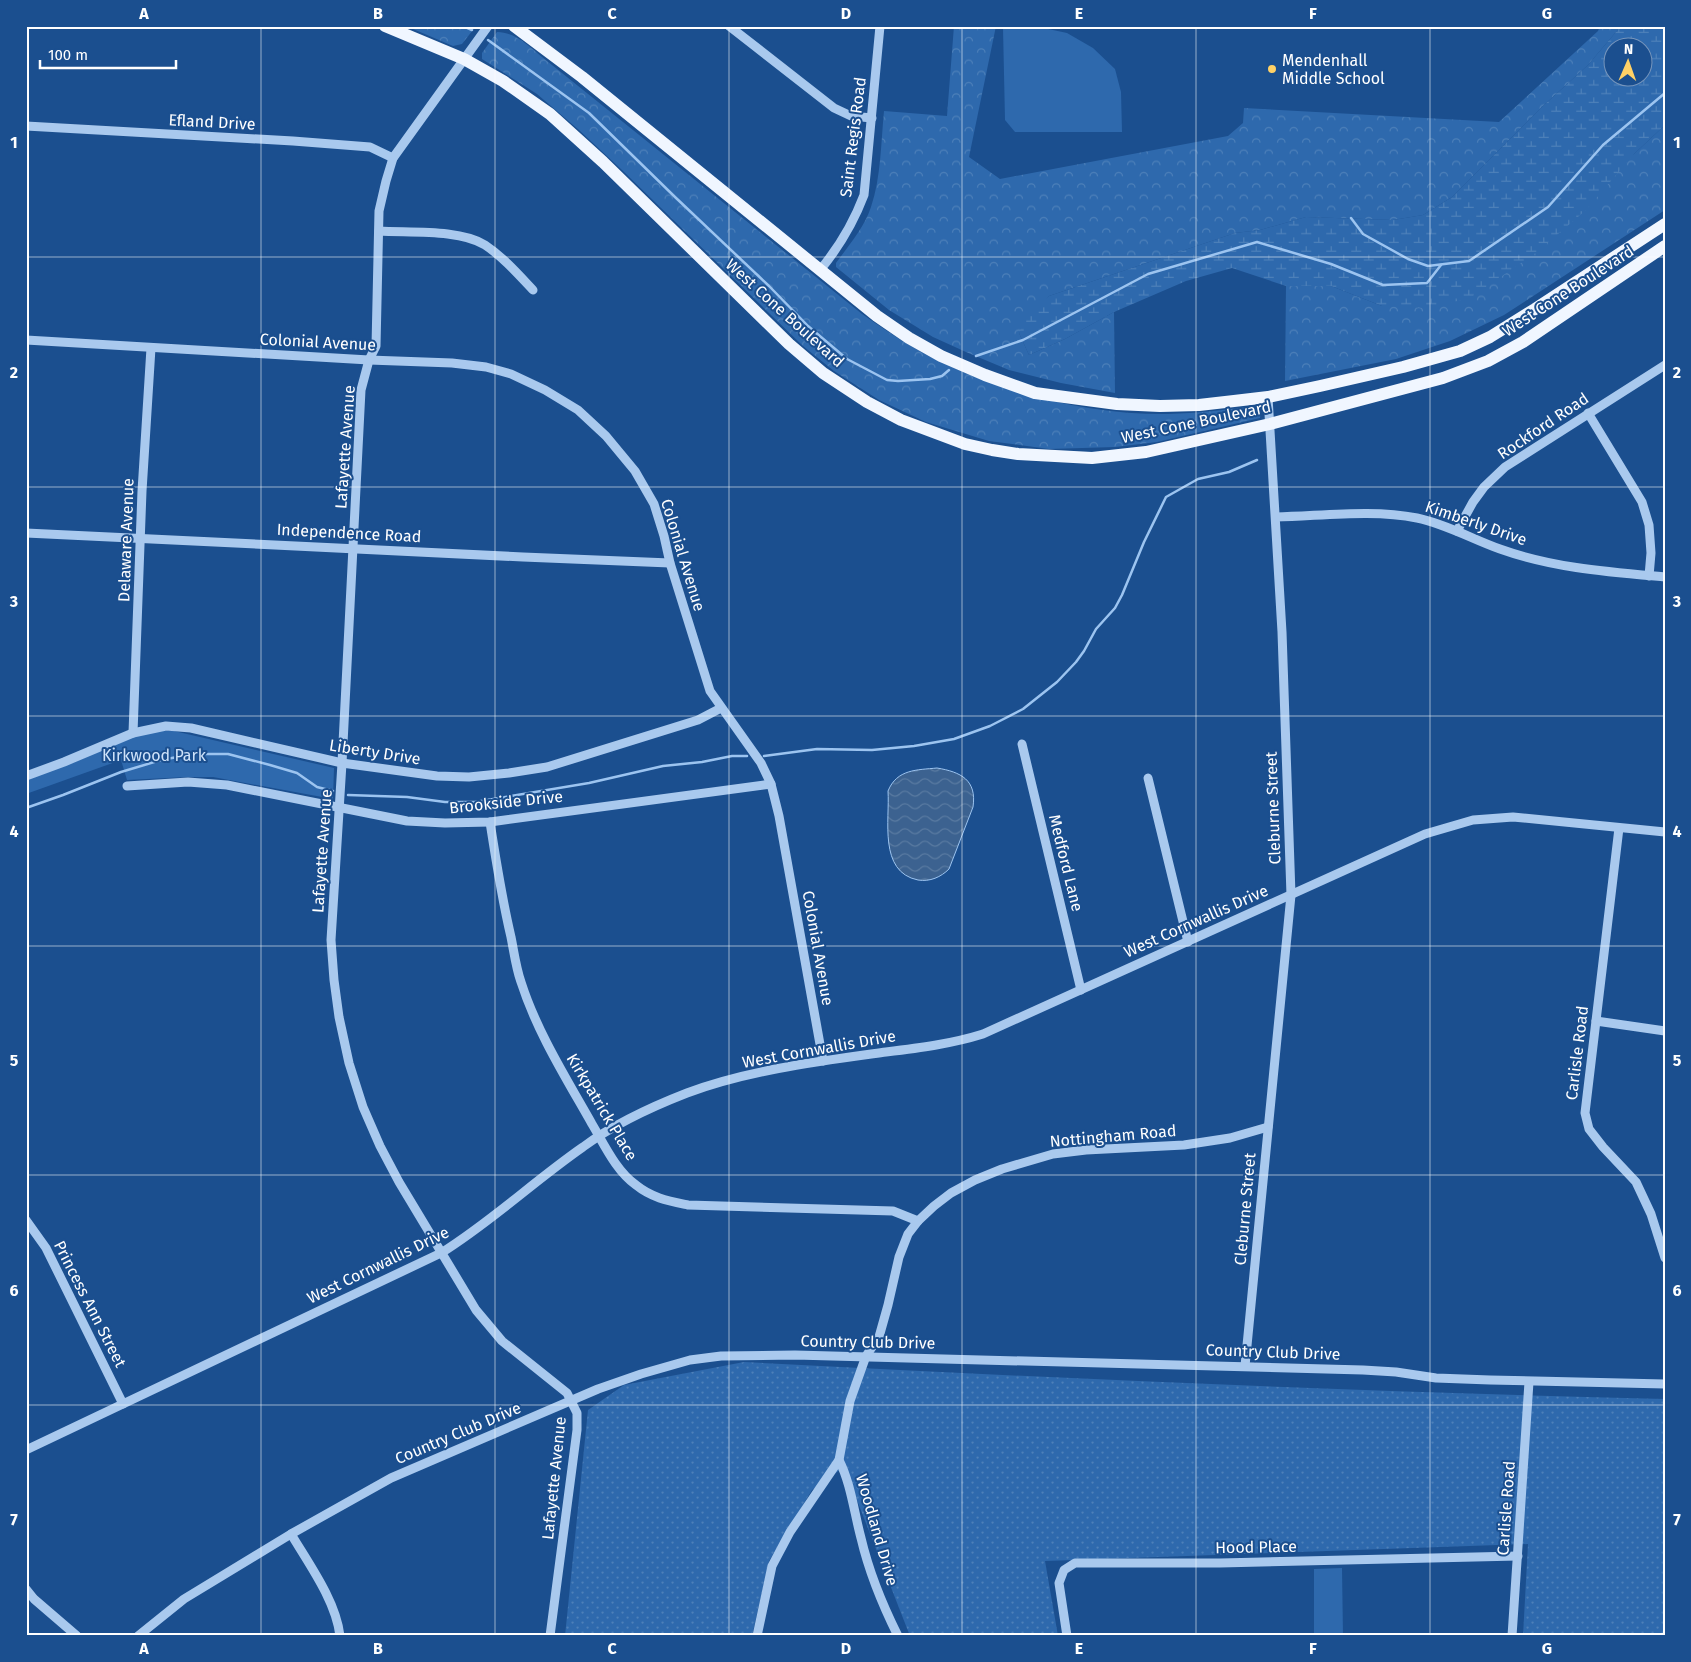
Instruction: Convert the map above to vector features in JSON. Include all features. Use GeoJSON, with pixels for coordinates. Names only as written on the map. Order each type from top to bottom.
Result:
{"type":"FeatureCollection","features":[{"type":"Feature","properties":{"kind":"main road","name":"West Cone Boulevard"},"geometry":{"type":"LineString","coordinates":[[386,26],[464,59],[525,96],[575,136],[782,337],[823,373],[867,402],[900,420],[965,444],[992,450],[1043,456],[1092,458],[1146,452],[1270,424],[1443,378],[1488,361],[1523,342],[1665,246]]}},
{"type":"Feature","properties":{"kind":"main road","name":"West Cone Boulevard"},"geometry":{"type":"LineString","coordinates":[[514,26],[582,76],[877,316],[917,343],[941,356],[1035,393],[1117,404],[1160,406],[1199,404],[1268,397],[1394,369],[1460,351],[1490,337],[1665,224]]}},
{"type":"Feature","properties":{"kind":"street","name":"Lafayette Avenue"},"geometry":{"type":"LineString","coordinates":[[488,26],[393,158],[379,211],[376,346],[369,360],[362,390],[331,940],[335,990],[349,1063],[363,1107],[380,1146],[476,1310],[502,1341],[568,1393],[577,1413],[550,1636]]}},
{"type":"Feature","properties":{"kind":"street"},"geometry":{"type":"LineString","coordinates":[[730,26],[834,108],[851,116],[872,118]]}},
{"type":"Feature","properties":{"kind":"street","name":"Saint Regis Road"},"geometry":{"type":"LineString","coordinates":[[820,270],[846,235],[856,217],[864,195],[880,26]]}},
{"type":"Feature","properties":{"kind":"street","name":"Efland Drive"},"geometry":{"type":"LineString","coordinates":[[26,126],[293,141],[370,148],[393,158]]}},
{"type":"Feature","properties":{"kind":"street"},"geometry":{"type":"LineString","coordinates":[[379,232],[459,235],[483,244],[506,263],[533,290]]}},
{"type":"Feature","properties":{"kind":"street","name":"Colonial Avenue"},"geometry":{"type":"LineString","coordinates":[[26,340],[452,363],[486,367],[511,374],[545,390],[578,410],[606,436],[635,471],[654,504],[670,563],[710,691],[760,763],[771,784],[779,816],[823,1061]]}},
{"type":"Feature","properties":{"kind":"street","name":"Delaware Avenue"},"geometry":{"type":"LineString","coordinates":[[133,733],[142,491],[151,348]]}},
{"type":"Feature","properties":{"kind":"street","name":"Rockford Road"},"geometry":{"type":"LineString","coordinates":[[1457,531],[1473,502],[1484,487],[1505,467],[1665,365]]}},
{"type":"Feature","properties":{"kind":"street","name":"Cleburne Street"},"geometry":{"type":"LineString","coordinates":[[1245,1366],[1291,895],[1285,709],[1268,397]]}},
{"type":"Feature","properties":{"kind":"street"},"geometry":{"type":"LineString","coordinates":[[1588,413],[1642,502],[1649,525],[1651,553],[1649,576]]}},
{"type":"Feature","properties":{"kind":"street","name":"Kimberly Drive"},"geometry":{"type":"LineString","coordinates":[[1276,517],[1381,514],[1418,518],[1457,531],[1500,549],[1550,564],[1610,573],[1665,577]]}},
{"type":"Feature","properties":{"kind":"street","name":"Independence Road"},"geometry":{"type":"LineString","coordinates":[[26,532],[670,563]]}},
{"type":"Feature","properties":{"kind":"street","name":"Liberty Drive"},"geometry":{"type":"LineString","coordinates":[[26,776],[133,733],[166,726],[191,728],[342,763],[437,776],[469,777],[509,773],[556,764],[698,720],[721,708]]}},
{"type":"Feature","properties":{"kind":"street","name":"Medford Lane"},"geometry":{"type":"LineString","coordinates":[[1022,744],[1081,990]]}},
{"type":"Feature","properties":{"kind":"street"},"geometry":{"type":"LineString","coordinates":[[1148,778],[1188,942]]}},
{"type":"Feature","properties":{"kind":"street","name":"Brookside Drive"},"geometry":{"type":"LineString","coordinates":[[126,786],[188,782],[227,785],[407,821],[445,823],[490,822],[771,784]]}},
{"type":"Feature","properties":{"kind":"street","name":"West Cornwallis Drive"},"geometry":{"type":"LineString","coordinates":[[26,1450],[441,1253],[478,1229],[583,1146],[646,1110],[687,1093],[741,1077],[823,1061],[968,1039],[998,1028],[1425,834],[1473,820],[1513,817],[1665,832]]}},
{"type":"Feature","properties":{"kind":"street","name":"Kirkpatrick Place"},"geometry":{"type":"LineString","coordinates":[[490,822],[500,885],[520,980],[531,1009],[555,1059],[599,1136],[621,1170],[634,1184],[647,1193],[667,1201],[688,1205],[894,1211],[918,1221]]}},
{"type":"Feature","properties":{"kind":"street","name":"Carlisle Road"},"geometry":{"type":"LineString","coordinates":[[1619,828],[1585,1113],[1589,1128],[1603,1147],[1636,1182],[1651,1214],[1665,1258]]}},
{"type":"Feature","properties":{"kind":"street"},"geometry":{"type":"LineString","coordinates":[[1596,1021],[1665,1031]]}},
{"type":"Feature","properties":{"kind":"street","name":"Nottingham Road"},"geometry":{"type":"LineString","coordinates":[[757,1636],[772,1566],[776,1557],[790,1532],[839,1460],[850,1401],[866,1356],[879,1337],[899,1257],[908,1234],[918,1221],[951,1193],[975,1180],[1002,1169],[1053,1154],[1086,1150],[1184,1145],[1230,1138],[1268,1127]]}},
{"type":"Feature","properties":{"kind":"street","name":"Princess Ann Street"},"geometry":{"type":"LineString","coordinates":[[26,1220],[46,1248],[123,1404]]}},
{"type":"Feature","properties":{"kind":"street","name":"Country Club Drive"},"geometry":{"type":"LineString","coordinates":[[138,1636],[184,1598],[291,1534],[391,1478],[572,1401],[641,1374],[690,1360],[721,1356],[763,1355],[866,1356],[1363,1370],[1396,1372],[1436,1378],[1530,1382],[1665,1384]]}},
{"type":"Feature","properties":{"kind":"street","name":"Carlisle Road"},"geometry":{"type":"LineString","coordinates":[[1512,1636],[1530,1382]]}},
{"type":"Feature","properties":{"kind":"street","name":"Woodland Drive"},"geometry":{"type":"LineString","coordinates":[[839,1460],[846,1473],[861,1538],[876,1587],[898,1636]]}},
{"type":"Feature","properties":{"kind":"street"},"geometry":{"type":"LineString","coordinates":[[291,1534],[326,1594],[338,1623],[340,1636]]}},
{"type":"Feature","properties":{"kind":"street","name":"Hood Place"},"geometry":{"type":"LineString","coordinates":[[1067,1636],[1058,1583],[1064,1570],[1075,1562],[1230,1563],[1518,1556]]}},
{"type":"Feature","properties":{"kind":"street"},"geometry":{"type":"LineString","coordinates":[[26,1589],[34,1599],[77,1636]]}},
{"type":"Feature","properties":{"kind":"green space"},"geometry":{"type":"Polygon","coordinates":[[[406,26],[476,26],[462,44],[453,46],[406,26]]]}},
{"type":"Feature","properties":{"kind":"green space"},"geometry":{"type":"Polygon","coordinates":[[[954,26],[996,26],[969,157],[1000,179],[1228,136],[1243,123],[1244,108],[1499,122],[1598,31],[1600,26],[1621,26],[1611,38],[1604,38],[1604,46],[1588,65],[1543,106],[1452,197],[1423,215],[1393,220],[1306,217],[1260,230],[1235,233],[1049,296],[1019,333],[1029,355],[1065,339],[1114,312],[1115,393],[1061,383],[1009,370],[966,352],[933,337],[889,310],[836,267],[836,263],[860,229],[871,207],[879,172],[884,111],[947,116],[954,26]]]}},
{"type":"Feature","properties":{"kind":"green space"},"geometry":{"type":"Polygon","coordinates":[[[1621,26],[1665,26],[1665,125],[1634,154],[1586,210],[1537,252],[1470,298],[1427,308],[1382,306],[1331,286],[1286,286],[1232,268],[1186,281],[1114,312],[1065,339],[1029,355],[1019,333],[1024,321],[1049,296],[1235,233],[1260,230],[1306,217],[1393,220],[1423,215],[1452,197],[1543,106],[1588,65],[1604,46],[1604,88],[1654,88],[1654,38],[1611,38],[1621,26]]]}},
{"type":"Feature","properties":{"kind":"green space"},"geometry":{"type":"Polygon","coordinates":[[[1039,27],[1067,33],[1093,48],[1115,69],[1121,92],[1122,132],[1015,132],[1005,120],[1003,28],[1039,27]]]}},
{"type":"Feature","properties":{"kind":"green space"},"geometry":{"type":"Polygon","coordinates":[[[497,32],[510,34],[527,44],[862,314],[909,345],[944,364],[1005,388],[1071,405],[1136,413],[1168,414],[1255,406],[1261,411],[1260,418],[1157,442],[1115,447],[1049,449],[989,441],[926,422],[879,400],[834,371],[803,346],[579,130],[537,94],[482,59],[482,53],[497,32]]]}},
{"type":"Feature","properties":{"kind":"green space"},"geometry":{"type":"Polygon","coordinates":[[[1665,125],[1665,210],[1504,315],[1450,341],[1396,359],[1285,381],[1286,286],[1331,286],[1382,306],[1634,154],[1665,125]]]}},
{"type":"Feature","properties":{"kind":"green space","name":"Kirkwood Park"},"geometry":{"type":"Polygon","coordinates":[[[153,731],[174,731],[334,768],[333,799],[213,777],[127,780],[121,760],[26,794],[26,780],[139,734],[153,731]]]}},
{"type":"Feature","properties":{"kind":"green space"},"geometry":{"type":"Polygon","coordinates":[[[744,1362],[1204,1384],[1665,1399],[1665,1636],[1523,1636],[1528,1544],[1045,1561],[1058,1636],[910,1636],[844,1467],[812,1490],[769,1561],[752,1636],[565,1636],[588,1410],[624,1385],[744,1362]]]}},
{"type":"Feature","properties":{"kind":"green space"},"geometry":{"type":"Polygon","coordinates":[[[1342,1568],[1343,1636],[1314,1636],[1314,1569],[1342,1568]]]}},
{"type":"Feature","properties":{"kind":"water"},"geometry":{"type":"Polygon","coordinates":[[[937,768],[960,775],[970,784],[974,798],[973,807],[949,869],[935,878],[918,880],[905,875],[897,867],[891,856],[888,829],[888,791],[897,778],[908,772],[937,768]]]}},
{"type":"Feature","properties":{"kind":"waterway"},"geometry":{"type":"LineString","coordinates":[[463,26],[472,30]]}},
{"type":"Feature","properties":{"kind":"waterway"},"geometry":{"type":"LineString","coordinates":[[488,40],[589,113],[808,326],[847,359],[887,380],[930,379],[942,376],[949,370]]}},
{"type":"Feature","properties":{"kind":"waterway"},"geometry":{"type":"LineString","coordinates":[[1351,218],[1363,234],[1408,259],[1428,266],[1469,261],[1548,207],[1603,145],[1665,93]]}},
{"type":"Feature","properties":{"kind":"waterway"},"geometry":{"type":"LineString","coordinates":[[976,356],[1023,340],[1148,274],[1257,242],[1331,264],[1383,285],[1427,283],[1441,265]]}},
{"type":"Feature","properties":{"kind":"waterway"},"geometry":{"type":"LineString","coordinates":[[764,756],[817,749],[872,750],[914,746],[954,739],[990,726],[1023,709],[1057,682],[1076,662],[1096,629],[1115,608],[1166,497],[1198,479],[1229,472],[1257,460]]}},
{"type":"Feature","properties":{"kind":"waterway"},"geometry":{"type":"LineString","coordinates":[[26,808],[121,772],[161,760],[194,754],[228,754],[270,765],[297,773],[317,787],[333,791]]}},
{"type":"Feature","properties":{"kind":"waterway"},"geometry":{"type":"LineString","coordinates":[[348,795],[407,797],[445,802],[475,802],[589,783],[663,766],[702,762],[732,756],[747,756]]}},
{"type":"Feature","properties":{"kind":"place","name":"Mendenhall Middle School"},"geometry":{"type":"Point","coordinates":[1272,69]}}]}
